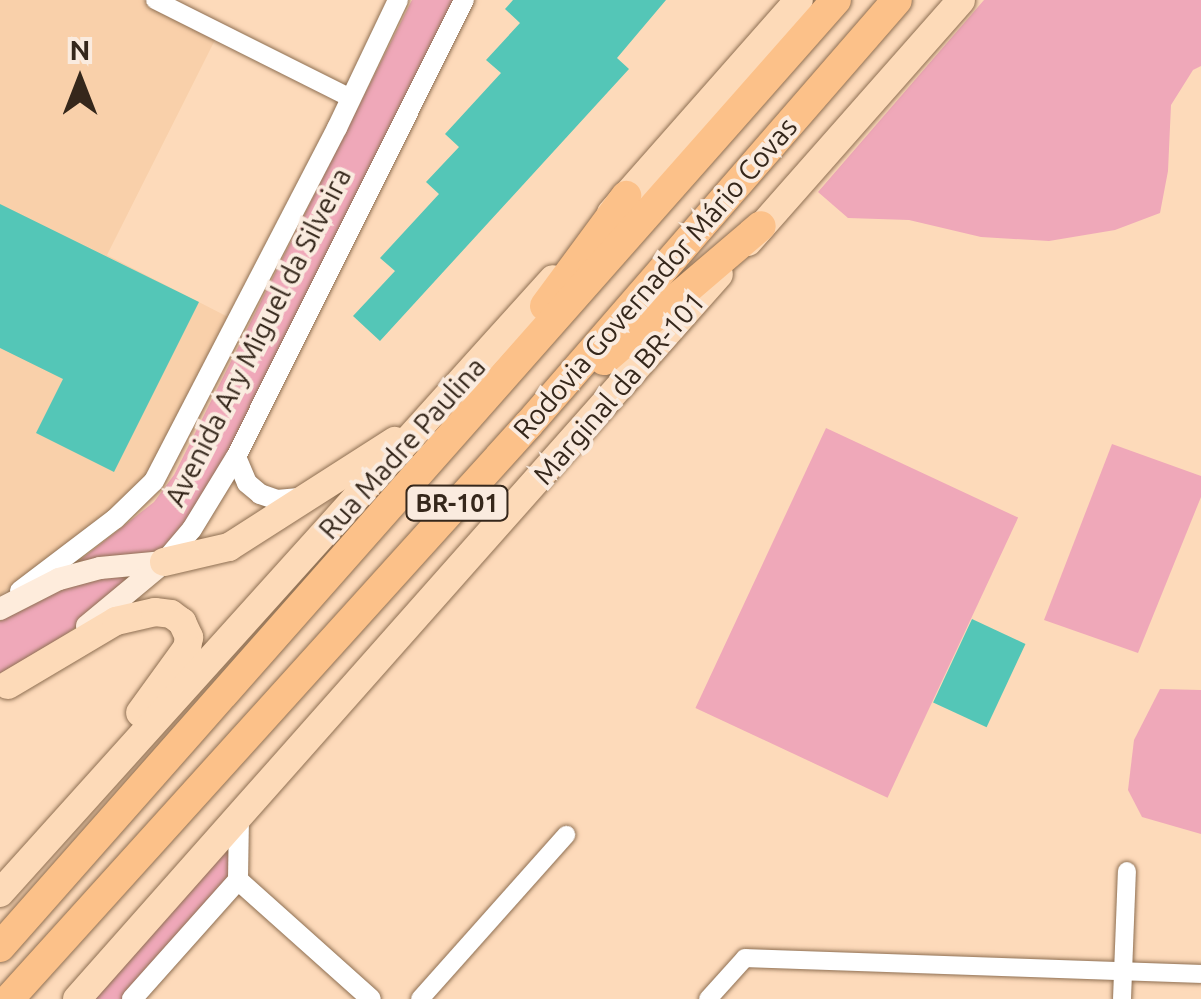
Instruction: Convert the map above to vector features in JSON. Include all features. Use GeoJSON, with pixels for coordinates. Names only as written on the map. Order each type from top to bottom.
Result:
{"type":"FeatureCollection","features":[{"type":"Feature","properties":{"kind":"highway","name":"Rodovia Governador Mário Covas"},"geometry":{"type":"LineString","coordinates":[[0,947],[836,0]]}},
{"type":"Feature","properties":{"kind":"highway","name":"Rodovia Governador Mário Covas"},"geometry":{"type":"LineString","coordinates":[[9,999],[529,424],[897,0]]}},
{"type":"Feature","properties":{"kind":"highway"},"geometry":{"type":"LineString","coordinates":[[468,421],[626,196]]}},
{"type":"Feature","properties":{"kind":"highway"},"geometry":{"type":"LineString","coordinates":[[529,424],[761,226]]}},
{"type":"Feature","properties":{"kind":"main road","name":"Rua Madre Paulina"},"geometry":{"type":"LineString","coordinates":[[0,892],[431,417],[799,0]]}},
{"type":"Feature","properties":{"kind":"main road","name":"Marginal da BR-101"},"geometry":{"type":"LineString","coordinates":[[77,999],[961,0]]}},
{"type":"Feature","properties":{"kind":"main road"},"geometry":{"type":"LineString","coordinates":[[0,608],[59,579],[100,568],[164,562],[230,547],[431,417]]}},
{"type":"Feature","properties":{"kind":"main road","name":"Avenida Ary Miguel da Silveira"},"geometry":{"type":"LineString","coordinates":[[4,688],[125,598],[164,562]]}},
{"type":"Feature","properties":{"kind":"main road"},"geometry":{"type":"LineString","coordinates":[[4,688],[131,616],[156,612],[170,614],[182,622],[188,637],[180,663],[88,782],[80,804]]}},
{"type":"Feature","properties":{"kind":"street"},"geometry":{"type":"LineString","coordinates":[[155,0],[351,98]]}},
{"type":"Feature","properties":{"kind":"street","name":"Avenida Ary Miguel da Silveira"},"geometry":{"type":"LineString","coordinates":[[0,608],[115,519],[154,481],[398,0]]}},
{"type":"Feature","properties":{"kind":"street","name":"Avenida Ary Miguel da Silveira"},"geometry":{"type":"LineString","coordinates":[[164,562],[192,529],[236,457],[464,0]]}},
{"type":"Feature","properties":{"kind":"street"},"geometry":{"type":"LineString","coordinates":[[236,457],[247,483],[260,494],[288,500],[314,496]]}},
{"type":"Feature","properties":{"kind":"street"},"geometry":{"type":"LineString","coordinates":[[132,999],[238,880],[238,818]]}},
{"type":"Feature","properties":{"kind":"street"},"geometry":{"type":"LineString","coordinates":[[420,999],[566,836]]}},
{"type":"Feature","properties":{"kind":"street"},"geometry":{"type":"LineString","coordinates":[[1122,999],[1127,871]]}},
{"type":"Feature","properties":{"kind":"street"},"geometry":{"type":"LineString","coordinates":[[238,880],[371,999]]}},
{"type":"Feature","properties":{"kind":"street"},"geometry":{"type":"LineString","coordinates":[[708,999],[745,958],[1201,974]]}},
{"type":"Feature","properties":{"kind":"shaded area"},"geometry":{"type":"Polygon","coordinates":[[[0,0],[143,0],[215,40],[107,255],[230,318],[147,476],[134,491],[0,595],[0,0]]]}},
{"type":"Feature","properties":{"kind":"shaded area"},"geometry":{"type":"Polygon","coordinates":[[[412,0],[456,0],[246,426],[164,555],[79,561],[154,502],[174,475],[412,0]]]}},
{"type":"Feature","properties":{"kind":"shaded area"},"geometry":{"type":"Polygon","coordinates":[[[984,0],[1201,0],[1201,66],[1193,70],[1171,105],[1168,171],[1160,213],[1115,230],[1049,241],[981,237],[909,220],[848,218],[818,192],[984,0]]]}},
{"type":"Feature","properties":{"kind":"shaded area"},"geometry":{"type":"Polygon","coordinates":[[[826,428],[1018,518],[888,798],[695,708],[826,428]]]}},
{"type":"Feature","properties":{"kind":"shaded area"},"geometry":{"type":"Polygon","coordinates":[[[1112,444],[1201,476],[1201,497],[1138,653],[1044,620],[1112,444]]]}},
{"type":"Feature","properties":{"kind":"shaded area"},"geometry":{"type":"Polygon","coordinates":[[[149,569],[116,598],[0,682],[0,621],[41,594],[116,571],[149,569]]]}},
{"type":"Feature","properties":{"kind":"shaded area"},"geometry":{"type":"Polygon","coordinates":[[[1160,689],[1201,690],[1201,834],[1142,817],[1128,790],[1134,740],[1160,689]]]}},
{"type":"Feature","properties":{"kind":"shaded area"},"geometry":{"type":"Polygon","coordinates":[[[232,845],[230,882],[122,999],[89,999],[232,845]]]}},
{"type":"Feature","properties":{"kind":"building"},"geometry":{"type":"Polygon","coordinates":[[[513,0],[666,0],[617,58],[629,69],[380,341],[353,316],[395,271],[380,258],[439,194],[426,182],[459,147],[445,134],[501,73],[486,60],[520,23],[505,9],[513,0]]]}},
{"type":"Feature","properties":{"kind":"building"},"geometry":{"type":"Polygon","coordinates":[[[0,204],[199,302],[114,472],[36,433],[63,379],[0,348],[0,204]]]}},
{"type":"Feature","properties":{"kind":"building"},"geometry":{"type":"Polygon","coordinates":[[[972,619],[1025,644],[987,727],[933,702],[972,619]]]}}]}
